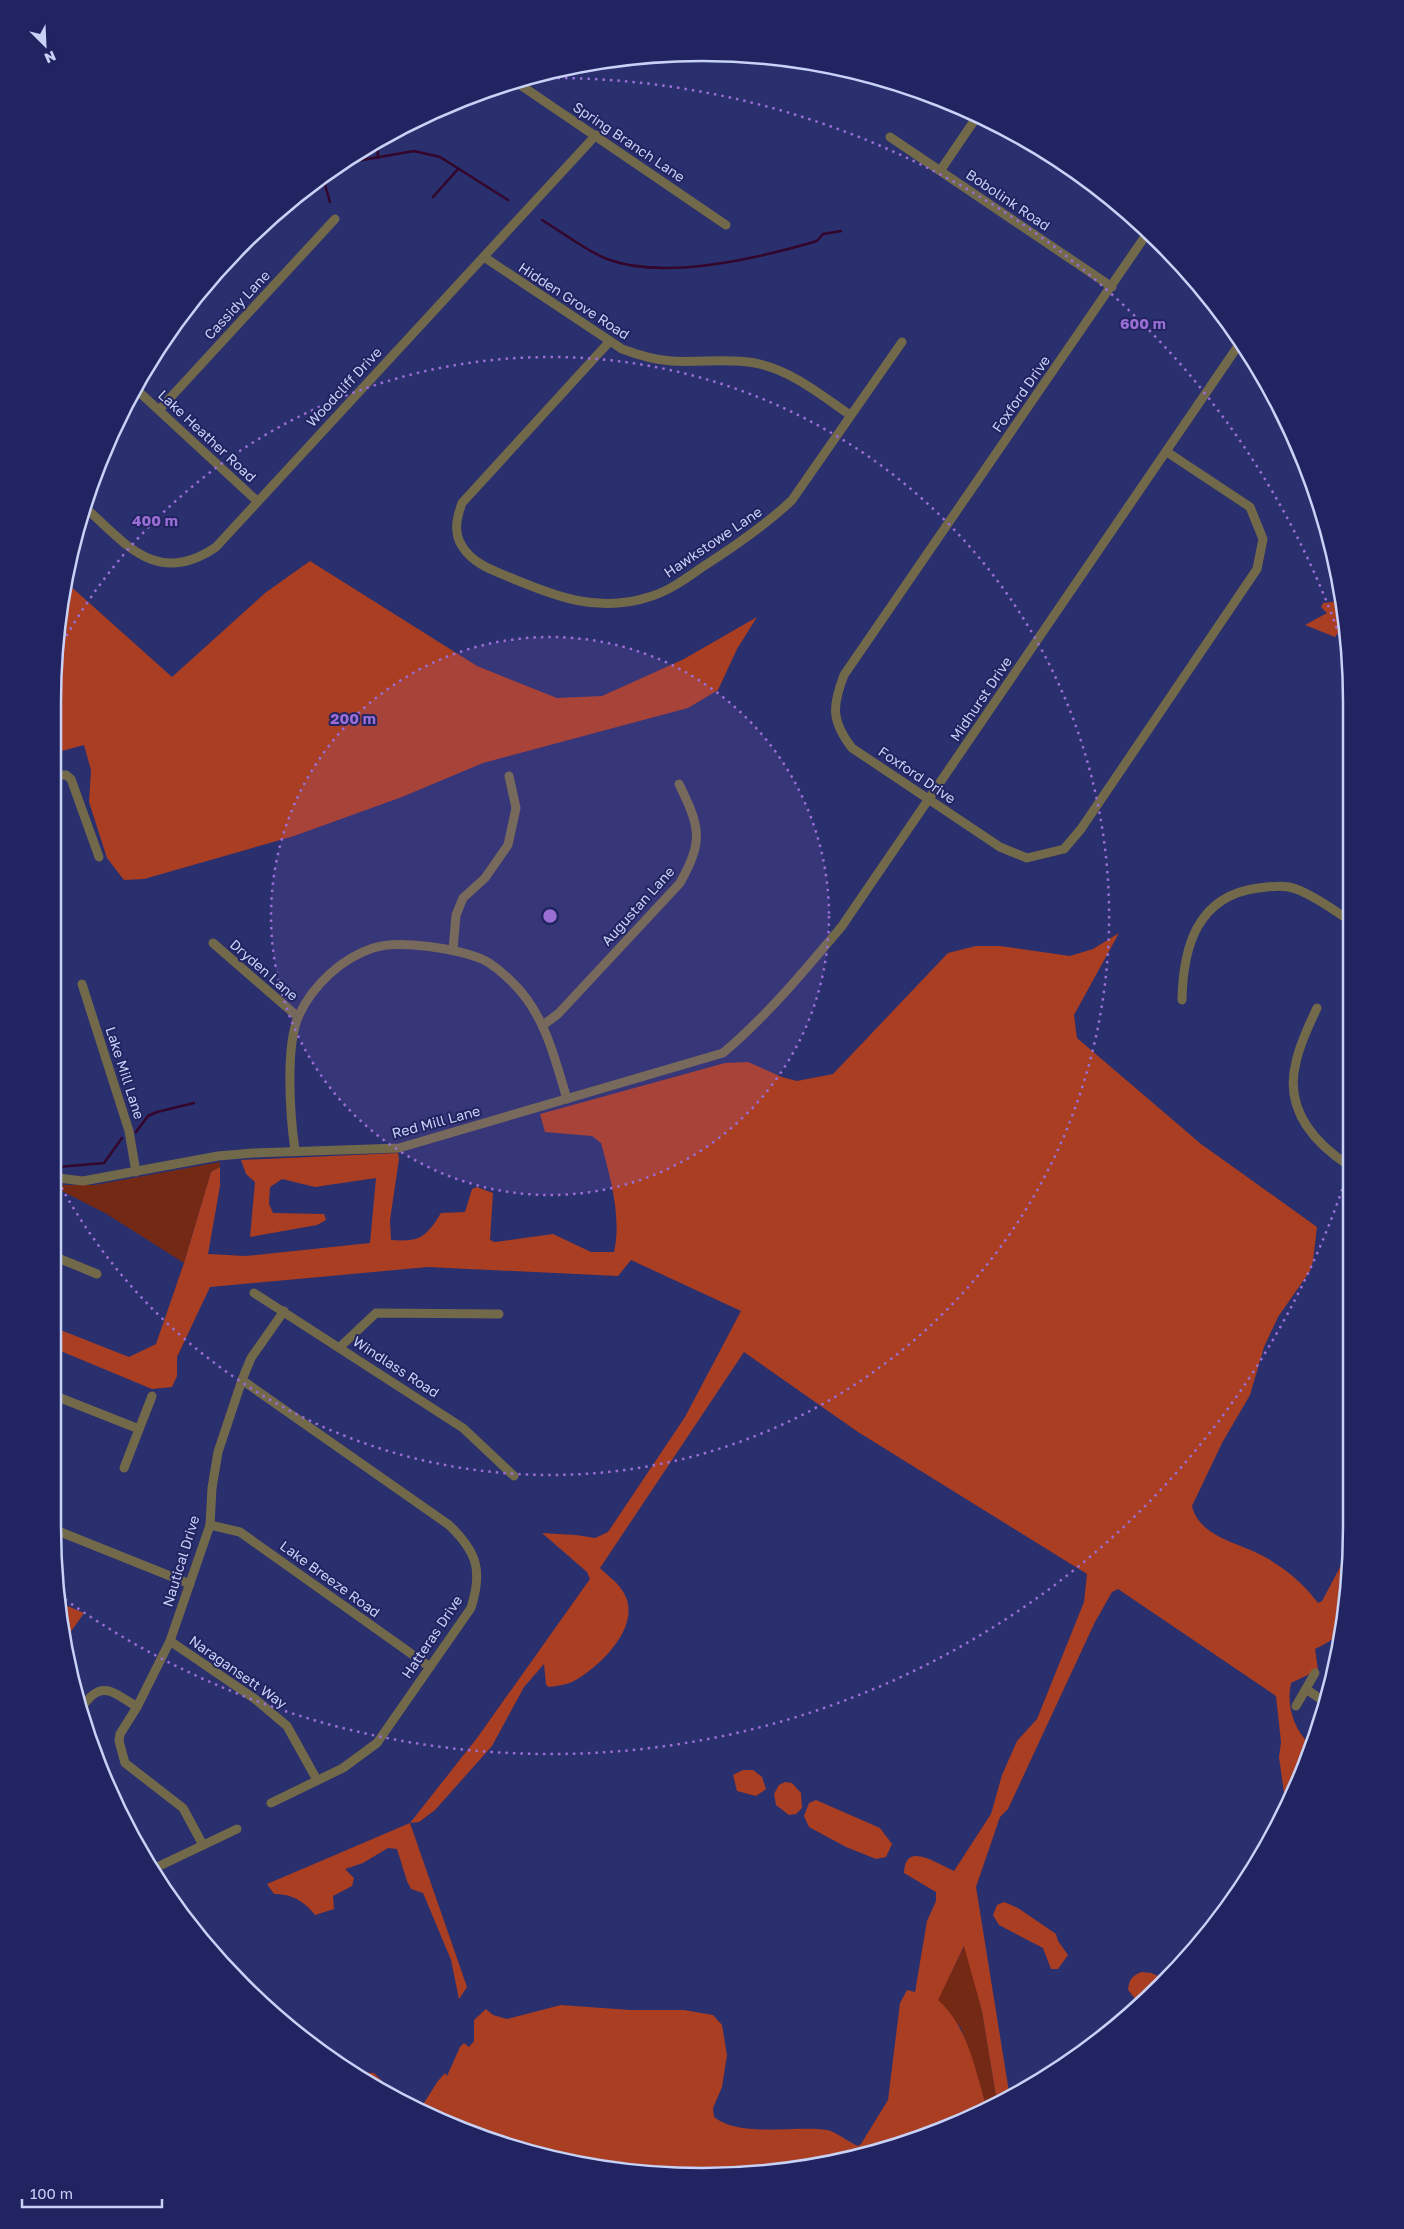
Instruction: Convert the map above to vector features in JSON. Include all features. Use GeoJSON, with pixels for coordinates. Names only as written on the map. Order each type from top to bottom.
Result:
{"type":"FeatureCollection","features":[{"type":"Feature","properties":{"kind":"street","name":"Spring Branch Lane"},"geometry":{"type":"LineString","coordinates":[[523,87],[726,225]]}},
{"type":"Feature","properties":{"kind":"street"},"geometry":{"type":"LineString","coordinates":[[940,171],[973,122]]}},
{"type":"Feature","properties":{"kind":"street","name":"Woodcliff Drive"},"geometry":{"type":"LineString","coordinates":[[90,512],[125,544],[144,557],[178,564],[199,558],[216,547],[596,136]]}},
{"type":"Feature","properties":{"kind":"street","name":"Bobolink Road"},"geometry":{"type":"LineString","coordinates":[[890,137],[1112,287]]}},
{"type":"Feature","properties":{"kind":"street","name":"Cassidy Lane"},"geometry":{"type":"LineString","coordinates":[[159,410],[335,219]]}},
{"type":"Feature","properties":{"kind":"street","name":"Foxford Drive"},"geometry":{"type":"LineString","coordinates":[[1144,238],[844,675],[837,694],[834,710],[836,723],[841,734],[852,748],[1000,847],[1027,858],[1064,850],[1081,829],[1257,569],[1264,539],[1250,507],[1167,452]]}},
{"type":"Feature","properties":{"kind":"street","name":"Hidden Grove Road"},"geometry":{"type":"LineString","coordinates":[[484,257],[622,349],[645,358],[670,361],[725,360],[756,364],[780,371],[803,383],[850,415]]}},
{"type":"Feature","properties":{"kind":"street","name":"Hawkstowe Lane"},"geometry":{"type":"LineString","coordinates":[[610,341],[462,503],[457,517],[456,532],[461,546],[471,558],[528,586],[569,600],[598,603],[626,602],[652,596],[677,584],[776,516],[792,500],[902,342]]}},
{"type":"Feature","properties":{"kind":"street","name":"Midhurst Drive"},"geometry":{"type":"LineString","coordinates":[[723,1053],[740,1039],[799,977],[842,926],[1236,348]]}},
{"type":"Feature","properties":{"kind":"street","name":"Lake Heather Road"},"geometry":{"type":"LineString","coordinates":[[141,394],[257,501]]}},
{"type":"Feature","properties":{"kind":"street"},"geometry":{"type":"LineString","coordinates":[[61,775],[66,775],[71,779],[99,857]]}},
{"type":"Feature","properties":{"kind":"street"},"geometry":{"type":"LineString","coordinates":[[453,950],[456,915],[463,898],[485,878],[508,845],[516,808],[509,776]]}},
{"type":"Feature","properties":{"kind":"street","name":"Augustan Lane"},"geometry":{"type":"LineString","coordinates":[[543,1025],[558,1014],[680,883],[689,868],[693,860],[698,838],[692,812],[678,784]]}},
{"type":"Feature","properties":{"kind":"street"},"geometry":{"type":"LineString","coordinates":[[1182,1000],[1187,947],[1202,920],[1222,901],[1245,890],[1282,886],[1296,888],[1343,916]]}},
{"type":"Feature","properties":{"kind":"street","name":"Dryden Lane"},"geometry":{"type":"LineString","coordinates":[[213,943],[298,1017]]}},
{"type":"Feature","properties":{"kind":"street"},"geometry":{"type":"LineString","coordinates":[[295,1150],[292,1128],[291,1053],[298,1017],[311,992],[335,969],[373,947],[411,945],[453,950],[486,961],[515,985],[543,1025],[567,1099]]}},
{"type":"Feature","properties":{"kind":"street","name":"Lake Mill Lane"},"geometry":{"type":"LineString","coordinates":[[82,984],[129,1131],[136,1172]]}},
{"type":"Feature","properties":{"kind":"street"},"geometry":{"type":"LineString","coordinates":[[1316,1008],[1295,1063],[1294,1096],[1307,1129],[1329,1152],[1343,1162]]}},
{"type":"Feature","properties":{"kind":"street","name":"Red Mill Lane"},"geometry":{"type":"LineString","coordinates":[[61,1178],[83,1181],[218,1156],[295,1150],[399,1148],[723,1053]]}},
{"type":"Feature","properties":{"kind":"street"},"geometry":{"type":"LineString","coordinates":[[61,1259],[97,1274]]}},
{"type":"Feature","properties":{"kind":"street","name":"Windlass Road"},"geometry":{"type":"LineString","coordinates":[[254,1293],[463,1428],[514,1476]]}},
{"type":"Feature","properties":{"kind":"street","name":"Nautical Drive"},"geometry":{"type":"LineString","coordinates":[[203,1845],[183,1808],[125,1763],[119,1748],[120,1734],[137,1707],[170,1641],[190,1584],[210,1525],[212,1488],[218,1452],[242,1380],[251,1358],[284,1311]]}},
{"type":"Feature","properties":{"kind":"street"},"geometry":{"type":"LineString","coordinates":[[340,1347],[376,1313],[499,1314]]}},
{"type":"Feature","properties":{"kind":"street","name":"Hatteras Drive"},"geometry":{"type":"LineString","coordinates":[[242,1380],[449,1525],[468,1542],[476,1560],[476,1595],[471,1608],[377,1744],[343,1768],[271,1803]]}},
{"type":"Feature","properties":{"kind":"street"},"geometry":{"type":"LineString","coordinates":[[124,1468],[152,1396]]}},
{"type":"Feature","properties":{"kind":"street"},"geometry":{"type":"LineString","coordinates":[[61,1398],[139,1429]]}},
{"type":"Feature","properties":{"kind":"street","name":"Lake Breeze Road"},"geometry":{"type":"LineString","coordinates":[[210,1525],[240,1532],[430,1667]]}},
{"type":"Feature","properties":{"kind":"street"},"geometry":{"type":"LineString","coordinates":[[61,1532],[190,1584]]}},
{"type":"Feature","properties":{"kind":"street","name":"Naragansett Way"},"geometry":{"type":"LineString","coordinates":[[170,1641],[254,1698],[288,1726],[317,1780]]}},
{"type":"Feature","properties":{"kind":"street"},"geometry":{"type":"LineString","coordinates":[[1296,1706],[1315,1673]]}},
{"type":"Feature","properties":{"kind":"street"},"geometry":{"type":"LineString","coordinates":[[1306,1689],[1319,1698]]}},
{"type":"Feature","properties":{"kind":"street"},"geometry":{"type":"LineString","coordinates":[[86,1702],[92,1694],[101,1690],[113,1692],[137,1707]]}},
{"type":"Feature","properties":{"kind":"street"},"geometry":{"type":"LineString","coordinates":[[159,1866],[237,1829]]}},
{"type":"Feature","properties":{"kind":"shaded area"},"geometry":{"type":"Polygon","coordinates":[[[310,561],[477,666],[557,698],[602,696],[684,659],[757,617],[737,649],[718,690],[688,708],[483,763],[402,797],[294,836],[144,879],[124,880],[107,858],[89,802],[91,770],[84,745],[61,751],[63,660],[72,588],[172,677],[265,593],[310,561]]]}},
{"type":"Feature","properties":{"kind":"shaded area"},"geometry":{"type":"Polygon","coordinates":[[[1334,602],[1338,632],[1335,637],[1305,625],[1327,613],[1321,607],[1323,603],[1334,602]]]}},
{"type":"Feature","properties":{"kind":"shaded area"},"geometry":{"type":"Polygon","coordinates":[[[1119,933],[1074,1015],[1077,1038],[1201,1144],[1317,1227],[1310,1271],[1278,1317],[1264,1347],[1250,1395],[1222,1443],[1192,1506],[1196,1517],[1212,1532],[1265,1557],[1280,1567],[1301,1583],[1318,1603],[1322,1601],[1341,1565],[1332,1639],[1315,1649],[1318,1670],[1291,1683],[1290,1700],[1293,1717],[1306,1741],[1284,1795],[1279,1757],[1281,1742],[1276,1696],[1118,1589],[1112,1592],[1095,1622],[1008,1809],[1000,1817],[976,1887],[1009,2089],[996,2096],[982,2011],[964,1946],[938,2000],[956,2022],[963,2035],[969,2048],[985,2102],[908,2134],[868,2146],[786,2162],[702,2168],[660,2166],[618,2162],[536,2146],[496,2134],[423,2104],[438,2081],[445,2073],[447,2076],[460,2047],[464,2043],[469,2047],[474,2041],[474,2020],[486,2009],[493,2015],[507,2019],[561,2005],[630,2010],[684,2010],[713,2015],[722,2025],[727,2055],[722,2087],[713,2108],[714,2117],[738,2127],[768,2130],[827,2130],[858,2146],[888,2100],[900,2003],[907,1990],[915,1992],[927,1921],[936,1901],[936,1892],[904,1873],[906,1863],[910,1858],[916,1856],[923,1857],[954,1871],[991,1814],[1002,1775],[1017,1741],[1037,1719],[1084,1602],[1087,1574],[858,1432],[744,1352],[600,1568],[620,1587],[628,1603],[628,1617],[624,1630],[616,1644],[595,1666],[566,1684],[549,1687],[546,1685],[544,1664],[524,1687],[492,1746],[435,1810],[419,1822],[410,1823],[477,1738],[590,1579],[587,1572],[542,1533],[595,1538],[608,1532],[685,1417],[741,1311],[631,1260],[618,1276],[428,1267],[210,1287],[177,1357],[177,1376],[172,1387],[152,1389],[61,1351],[61,1330],[129,1357],[156,1344],[184,1263],[211,1172],[220,1167],[220,1186],[208,1254],[246,1256],[370,1243],[376,1178],[315,1187],[282,1179],[270,1187],[269,1204],[273,1213],[324,1214],[326,1220],[317,1225],[250,1237],[255,1182],[246,1174],[241,1160],[398,1153],[399,1159],[390,1220],[391,1240],[409,1240],[421,1237],[431,1228],[441,1213],[465,1212],[472,1189],[477,1187],[493,1193],[490,1240],[495,1242],[553,1234],[591,1252],[614,1252],[617,1225],[616,1211],[601,1143],[592,1136],[545,1132],[540,1114],[725,1063],[748,1062],[782,1077],[797,1081],[833,1074],[948,953],[976,946],[1000,946],[1070,956],[1093,949],[1119,933]]]}},
{"type":"Feature","properties":{"kind":"shaded area"},"geometry":{"type":"Polygon","coordinates":[[[220,1162],[220,1167],[211,1172],[184,1263],[105,1213],[61,1191],[61,1185],[95,1185],[220,1162]]]}},
{"type":"Feature","properties":{"kind":"shaded area"},"geometry":{"type":"Polygon","coordinates":[[[66,1606],[84,1613],[71,1632],[66,1606]]]}},
{"type":"Feature","properties":{"kind":"shaded area"},"geometry":{"type":"Polygon","coordinates":[[[743,1770],[753,1770],[762,1777],[766,1789],[756,1796],[737,1791],[733,1775],[743,1770]]]}},
{"type":"Feature","properties":{"kind":"shaded area"},"geometry":{"type":"Polygon","coordinates":[[[785,1782],[792,1783],[801,1793],[802,1808],[796,1814],[789,1815],[776,1805],[774,1794],[779,1785],[785,1782]]]}},
{"type":"Feature","properties":{"kind":"shaded area"},"geometry":{"type":"Polygon","coordinates":[[[816,1800],[880,1828],[892,1844],[886,1857],[876,1859],[846,1847],[809,1827],[804,1816],[809,1803],[816,1800]]]}},
{"type":"Feature","properties":{"kind":"shaded area"},"geometry":{"type":"Polygon","coordinates":[[[410,1823],[467,1987],[459,1999],[451,1960],[423,1893],[411,1889],[407,1881],[397,1849],[388,1848],[363,1863],[345,1869],[354,1878],[352,1886],[333,1896],[334,1909],[315,1915],[297,1899],[286,1895],[274,1894],[267,1884],[410,1823]]]}},
{"type":"Feature","properties":{"kind":"shaded area"},"geometry":{"type":"Polygon","coordinates":[[[1004,1902],[1018,1908],[1056,1934],[1058,1941],[1068,1955],[1058,1969],[1051,1969],[1043,1948],[999,1925],[993,1915],[997,1905],[1004,1902]]]}},
{"type":"Feature","properties":{"kind":"shaded area"},"geometry":{"type":"Polygon","coordinates":[[[965,1945],[982,2011],[996,2096],[985,2102],[961,2028],[937,2000],[965,1945]]]}},
{"type":"Feature","properties":{"kind":"shaded area"},"geometry":{"type":"Polygon","coordinates":[[[1142,1972],[1159,1976],[1135,1999],[1128,1990],[1129,1983],[1136,1975],[1142,1972]]]}},
{"type":"Feature","properties":{"kind":"shaded area"},"geometry":{"type":"Polygon","coordinates":[[[367,2073],[374,2073],[383,2083],[367,2073]]]}},
{"type":"Feature","properties":{"kind":"waterway"},"geometry":{"type":"LineString","coordinates":[[378,150],[378,158]]}},
{"type":"Feature","properties":{"kind":"waterway"},"geometry":{"type":"LineString","coordinates":[[360,160],[414,151],[440,157],[508,200]]}},
{"type":"Feature","properties":{"kind":"waterway"},"geometry":{"type":"LineString","coordinates":[[433,197],[458,169]]}},
{"type":"Feature","properties":{"kind":"waterway"},"geometry":{"type":"LineString","coordinates":[[325,185],[330,202]]}},
{"type":"Feature","properties":{"kind":"waterway"},"geometry":{"type":"LineString","coordinates":[[542,220],[599,256],[630,265],[656,268],[712,265],[740,260],[817,241],[823,234],[841,231]]}},
{"type":"Feature","properties":{"kind":"waterway"},"geometry":{"type":"LineString","coordinates":[[136,1132],[148,1116],[194,1103]]}},
{"type":"Feature","properties":{"kind":"waterway"},"geometry":{"type":"LineString","coordinates":[[61,1167],[104,1163],[122,1138]]}}]}
